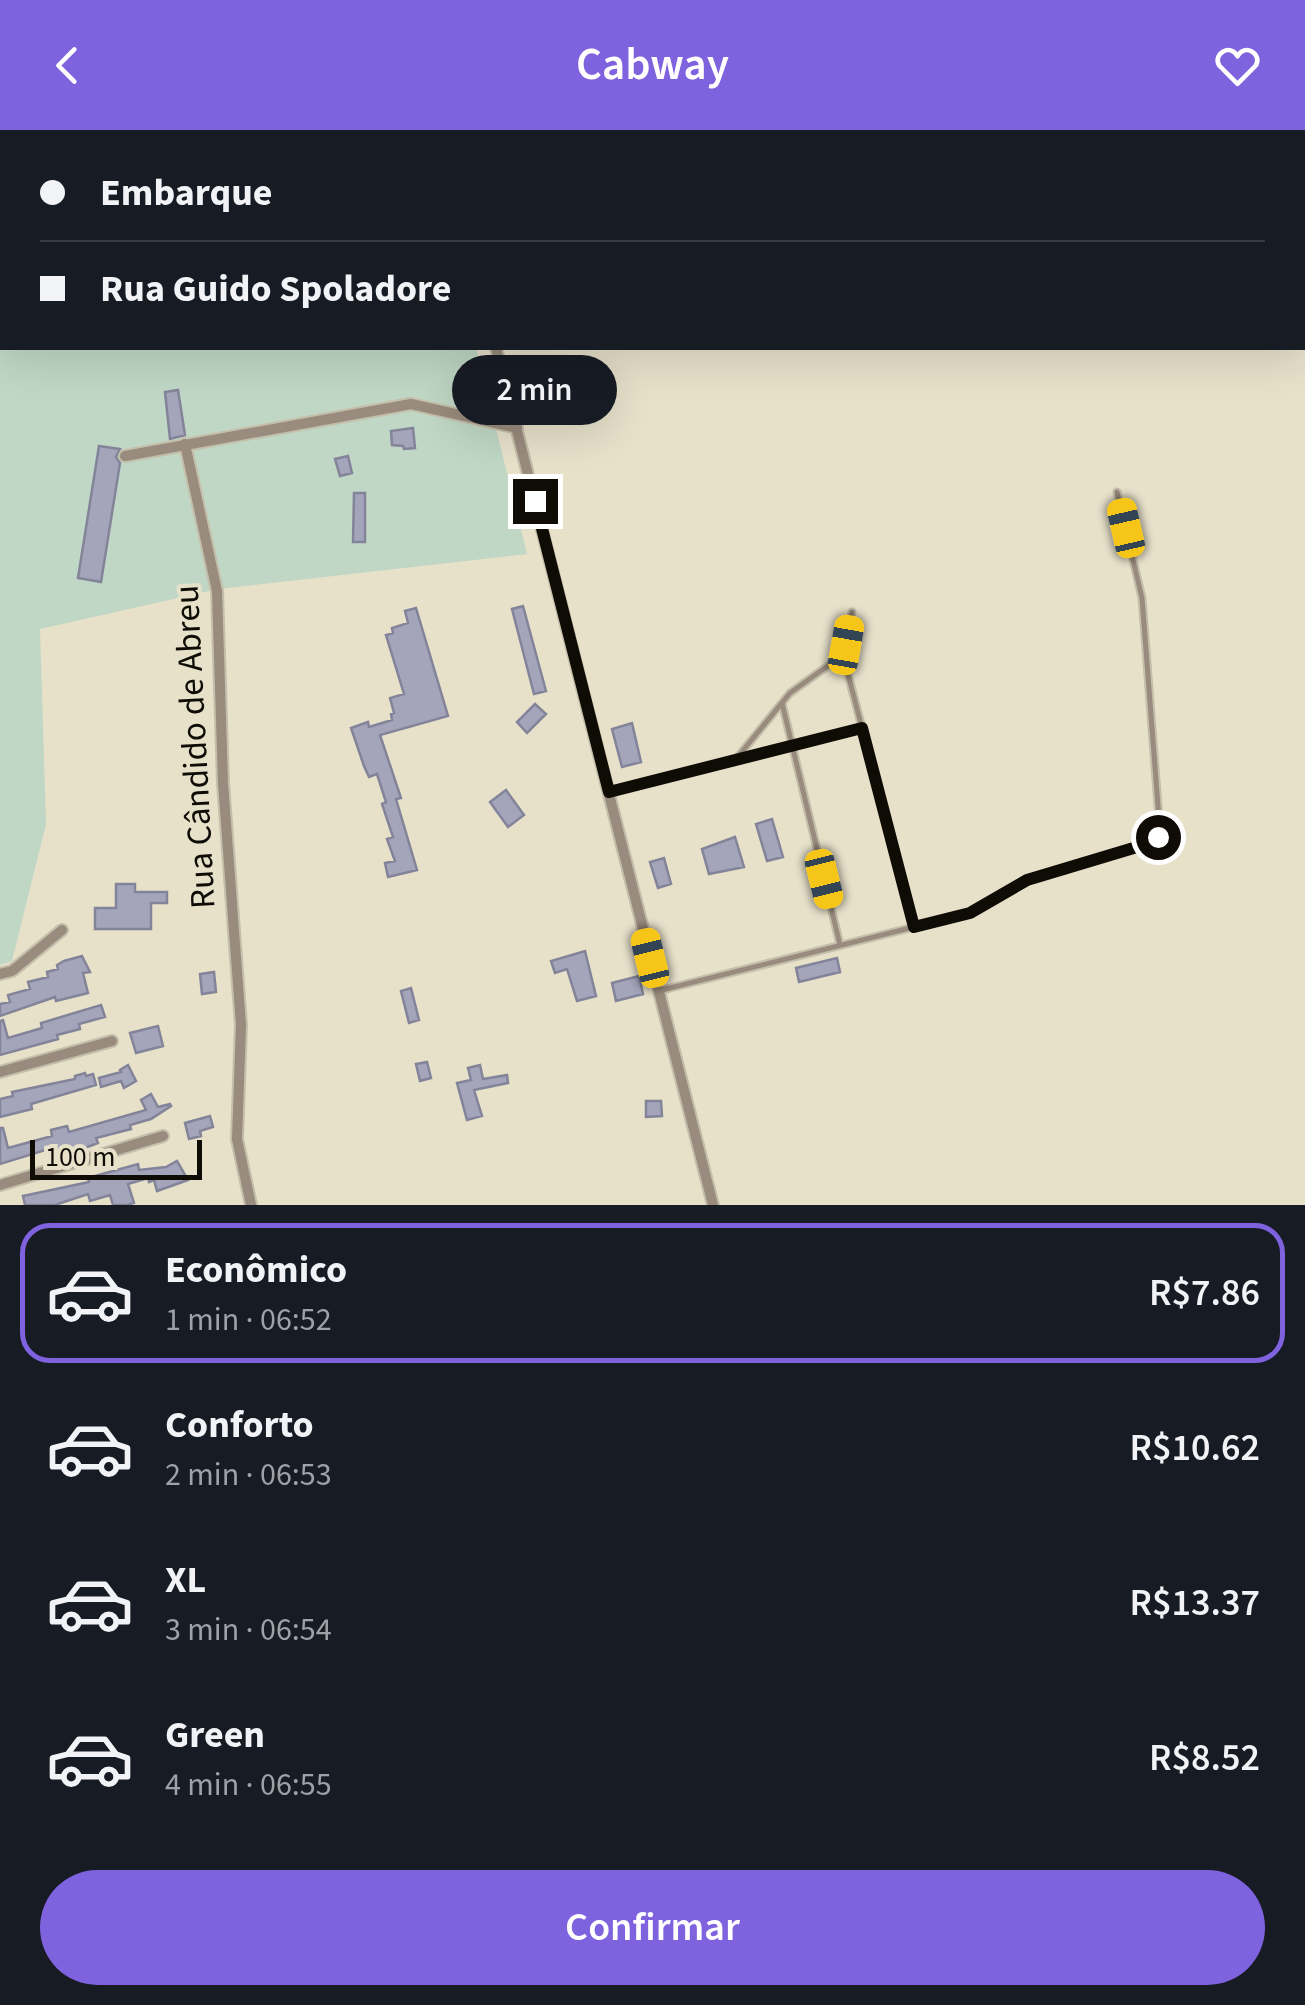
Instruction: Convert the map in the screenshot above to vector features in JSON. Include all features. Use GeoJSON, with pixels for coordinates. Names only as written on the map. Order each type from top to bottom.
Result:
{"type":"FeatureCollection","features":[{"type":"Feature","properties":{"kind":"street"},"geometry":{"type":"LineString","coordinates":[[497,350],[713,1205]]}},
{"type":"Feature","properties":{"kind":"street"},"geometry":{"type":"LineString","coordinates":[[124,456],[411,404],[517,428]]}},
{"type":"Feature","properties":{"kind":"street","name":"Rua Cândido de Abreu"},"geometry":{"type":"LineString","coordinates":[[185,444],[217,591],[224,784],[241,1024],[236,1139],[251,1205]]}},
{"type":"Feature","properties":{"kind":"street"},"geometry":{"type":"LineString","coordinates":[[0,974],[12,971],[62,930]]}},
{"type":"Feature","properties":{"kind":"street"},"geometry":{"type":"LineString","coordinates":[[0,1072],[112,1041]]}},
{"type":"Feature","properties":{"kind":"street"},"geometry":{"type":"LineString","coordinates":[[0,1185],[163,1136]]}},
{"type":"Feature","properties":{"kind":"lane"},"geometry":{"type":"LineString","coordinates":[[659,991],[970,913],[1027,880],[1147,844],[1158,837],[1142,598],[1118,492]]}},
{"type":"Feature","properties":{"kind":"lane"},"geometry":{"type":"LineString","coordinates":[[852,612],[843,654],[914,927]]}},
{"type":"Feature","properties":{"kind":"lane"},"geometry":{"type":"LineString","coordinates":[[734,761],[790,693],[843,654]]}},
{"type":"Feature","properties":{"kind":"lane"},"geometry":{"type":"LineString","coordinates":[[782,703],[840,945]]}},
{"type":"Feature","properties":{"kind":"lane"},"geometry":{"type":"LineString","coordinates":[[609,792],[862,728]]}},
{"type":"Feature","properties":{"kind":"green space"},"geometry":{"type":"Polygon","coordinates":[[[0,350],[476,350],[527,554],[218,589],[40,629],[46,824],[12,961],[0,965],[0,350]]]}},
{"type":"Feature","properties":{"kind":"building"},"geometry":{"type":"Polygon","coordinates":[[[178,390],[185,435],[170,439],[165,392],[178,390]]]}},
{"type":"Feature","properties":{"kind":"building"},"geometry":{"type":"Polygon","coordinates":[[[413,428],[415,448],[392,445],[391,431],[413,428]]]}},
{"type":"Feature","properties":{"kind":"building"},"geometry":{"type":"Polygon","coordinates":[[[99,446],[120,449],[101,582],[78,578],[99,446]]]}},
{"type":"Feature","properties":{"kind":"building"},"geometry":{"type":"Polygon","coordinates":[[[348,456],[352,473],[340,476],[335,459],[348,456]]]}},
{"type":"Feature","properties":{"kind":"building"},"geometry":{"type":"Polygon","coordinates":[[[354,493],[365,493],[365,542],[353,542],[354,493]]]}},
{"type":"Feature","properties":{"kind":"building"},"geometry":{"type":"Polygon","coordinates":[[[523,606],[546,691],[534,694],[512,609],[523,606]]]}},
{"type":"Feature","properties":{"kind":"building"},"geometry":{"type":"Polygon","coordinates":[[[416,608],[448,716],[380,735],[401,798],[396,799],[417,870],[388,877],[385,863],[395,861],[387,839],[393,837],[382,804],[386,802],[377,774],[369,777],[351,728],[392,720],[390,698],[404,694],[386,635],[393,633],[392,628],[408,623],[405,611],[416,608]]]}},
{"type":"Feature","properties":{"kind":"building"},"geometry":{"type":"Polygon","coordinates":[[[535,704],[546,714],[527,733],[517,722],[535,704]]]}},
{"type":"Feature","properties":{"kind":"building"},"geometry":{"type":"Polygon","coordinates":[[[632,723],[641,762],[622,767],[612,729],[632,723]]]}},
{"type":"Feature","properties":{"kind":"building"},"geometry":{"type":"Polygon","coordinates":[[[506,790],[524,815],[508,827],[490,802],[506,790]]]}},
{"type":"Feature","properties":{"kind":"building"},"geometry":{"type":"Polygon","coordinates":[[[772,819],[783,857],[767,861],[756,824],[772,819]]]}},
{"type":"Feature","properties":{"kind":"building"},"geometry":{"type":"Polygon","coordinates":[[[735,837],[744,867],[709,874],[702,849],[735,837]]]}},
{"type":"Feature","properties":{"kind":"building"},"geometry":{"type":"Polygon","coordinates":[[[664,858],[671,884],[658,888],[650,862],[664,858]]]}},
{"type":"Feature","properties":{"kind":"building"},"geometry":{"type":"Polygon","coordinates":[[[116,884],[135,884],[135,892],[167,892],[167,903],[151,903],[151,929],[95,929],[95,908],[116,908],[116,884]]]}},
{"type":"Feature","properties":{"kind":"building"},"geometry":{"type":"Polygon","coordinates":[[[585,951],[596,996],[577,1001],[567,969],[555,973],[551,961],[585,951]]]}},
{"type":"Feature","properties":{"kind":"building"},"geometry":{"type":"Polygon","coordinates":[[[82,956],[90,972],[83,973],[88,993],[56,1001],[55,997],[0,1016],[0,1004],[10,1002],[8,995],[30,989],[28,982],[48,977],[47,972],[58,969],[57,965],[82,956]]]}},
{"type":"Feature","properties":{"kind":"building"},"geometry":{"type":"Polygon","coordinates":[[[837,958],[840,972],[799,982],[796,968],[837,958]]]}},
{"type":"Feature","properties":{"kind":"building"},"geometry":{"type":"Polygon","coordinates":[[[214,972],[216,992],[202,994],[200,974],[214,972]]]}},
{"type":"Feature","properties":{"kind":"building"},"geometry":{"type":"Polygon","coordinates":[[[639,976],[643,994],[616,1001],[612,983],[639,976]]]}},
{"type":"Feature","properties":{"kind":"building"},"geometry":{"type":"Polygon","coordinates":[[[411,988],[419,1020],[409,1023],[401,991],[411,988]]]}},
{"type":"Feature","properties":{"kind":"building"},"geometry":{"type":"Polygon","coordinates":[[[101,1005],[105,1017],[79,1024],[80,1029],[57,1035],[58,1039],[0,1055],[0,1021],[3,1020],[8,1038],[42,1028],[41,1023],[101,1005]]]}},
{"type":"Feature","properties":{"kind":"building"},"geometry":{"type":"Polygon","coordinates":[[[158,1026],[163,1046],[136,1053],[130,1033],[158,1026]]]}},
{"type":"Feature","properties":{"kind":"building"},"geometry":{"type":"Polygon","coordinates":[[[427,1062],[431,1078],[420,1081],[416,1064],[427,1062]]]}},
{"type":"Feature","properties":{"kind":"building"},"geometry":{"type":"Polygon","coordinates":[[[128,1065],[136,1081],[124,1088],[121,1081],[101,1087],[99,1078],[121,1072],[128,1065]]]}},
{"type":"Feature","properties":{"kind":"building"},"geometry":{"type":"Polygon","coordinates":[[[480,1065],[483,1079],[507,1075],[508,1083],[474,1090],[482,1116],[467,1120],[457,1083],[471,1080],[468,1068],[480,1065]]]}},
{"type":"Feature","properties":{"kind":"building"},"geometry":{"type":"Polygon","coordinates":[[[85,1073],[93,1074],[96,1085],[0,1117],[0,1099],[13,1096],[12,1092],[75,1079],[85,1073]]]}},
{"type":"Feature","properties":{"kind":"building"},"geometry":{"type":"Polygon","coordinates":[[[151,1094],[158,1107],[171,1106],[151,1119],[130,1125],[131,1129],[96,1138],[98,1143],[74,1152],[57,1156],[55,1147],[0,1164],[0,1128],[8,1148],[52,1136],[51,1130],[67,1126],[69,1132],[146,1110],[141,1100],[151,1094]]]}},
{"type":"Feature","properties":{"kind":"building"},"geometry":{"type":"Polygon","coordinates":[[[646,1101],[661,1101],[662,1116],[646,1117],[646,1101]]]}},
{"type":"Feature","properties":{"kind":"building"},"geometry":{"type":"Polygon","coordinates":[[[210,1116],[213,1127],[189,1139],[185,1123],[210,1116]]]}},
{"type":"Feature","properties":{"kind":"building"},"geometry":{"type":"Polygon","coordinates":[[[177,1161],[188,1180],[157,1191],[154,1180],[149,1182],[148,1178],[128,1184],[134,1203],[113,1205],[110,1195],[90,1201],[88,1194],[55,1205],[25,1205],[23,1196],[89,1182],[88,1178],[138,1164],[139,1170],[166,1167],[177,1161]]]}},
{"type":"Feature","properties":{"kind":"route"},"geometry":{"type":"LineString","coordinates":[[535,501],[609,792],[862,728],[914,927],[970,913],[1027,880],[1147,844],[1158,837]]}}]}
